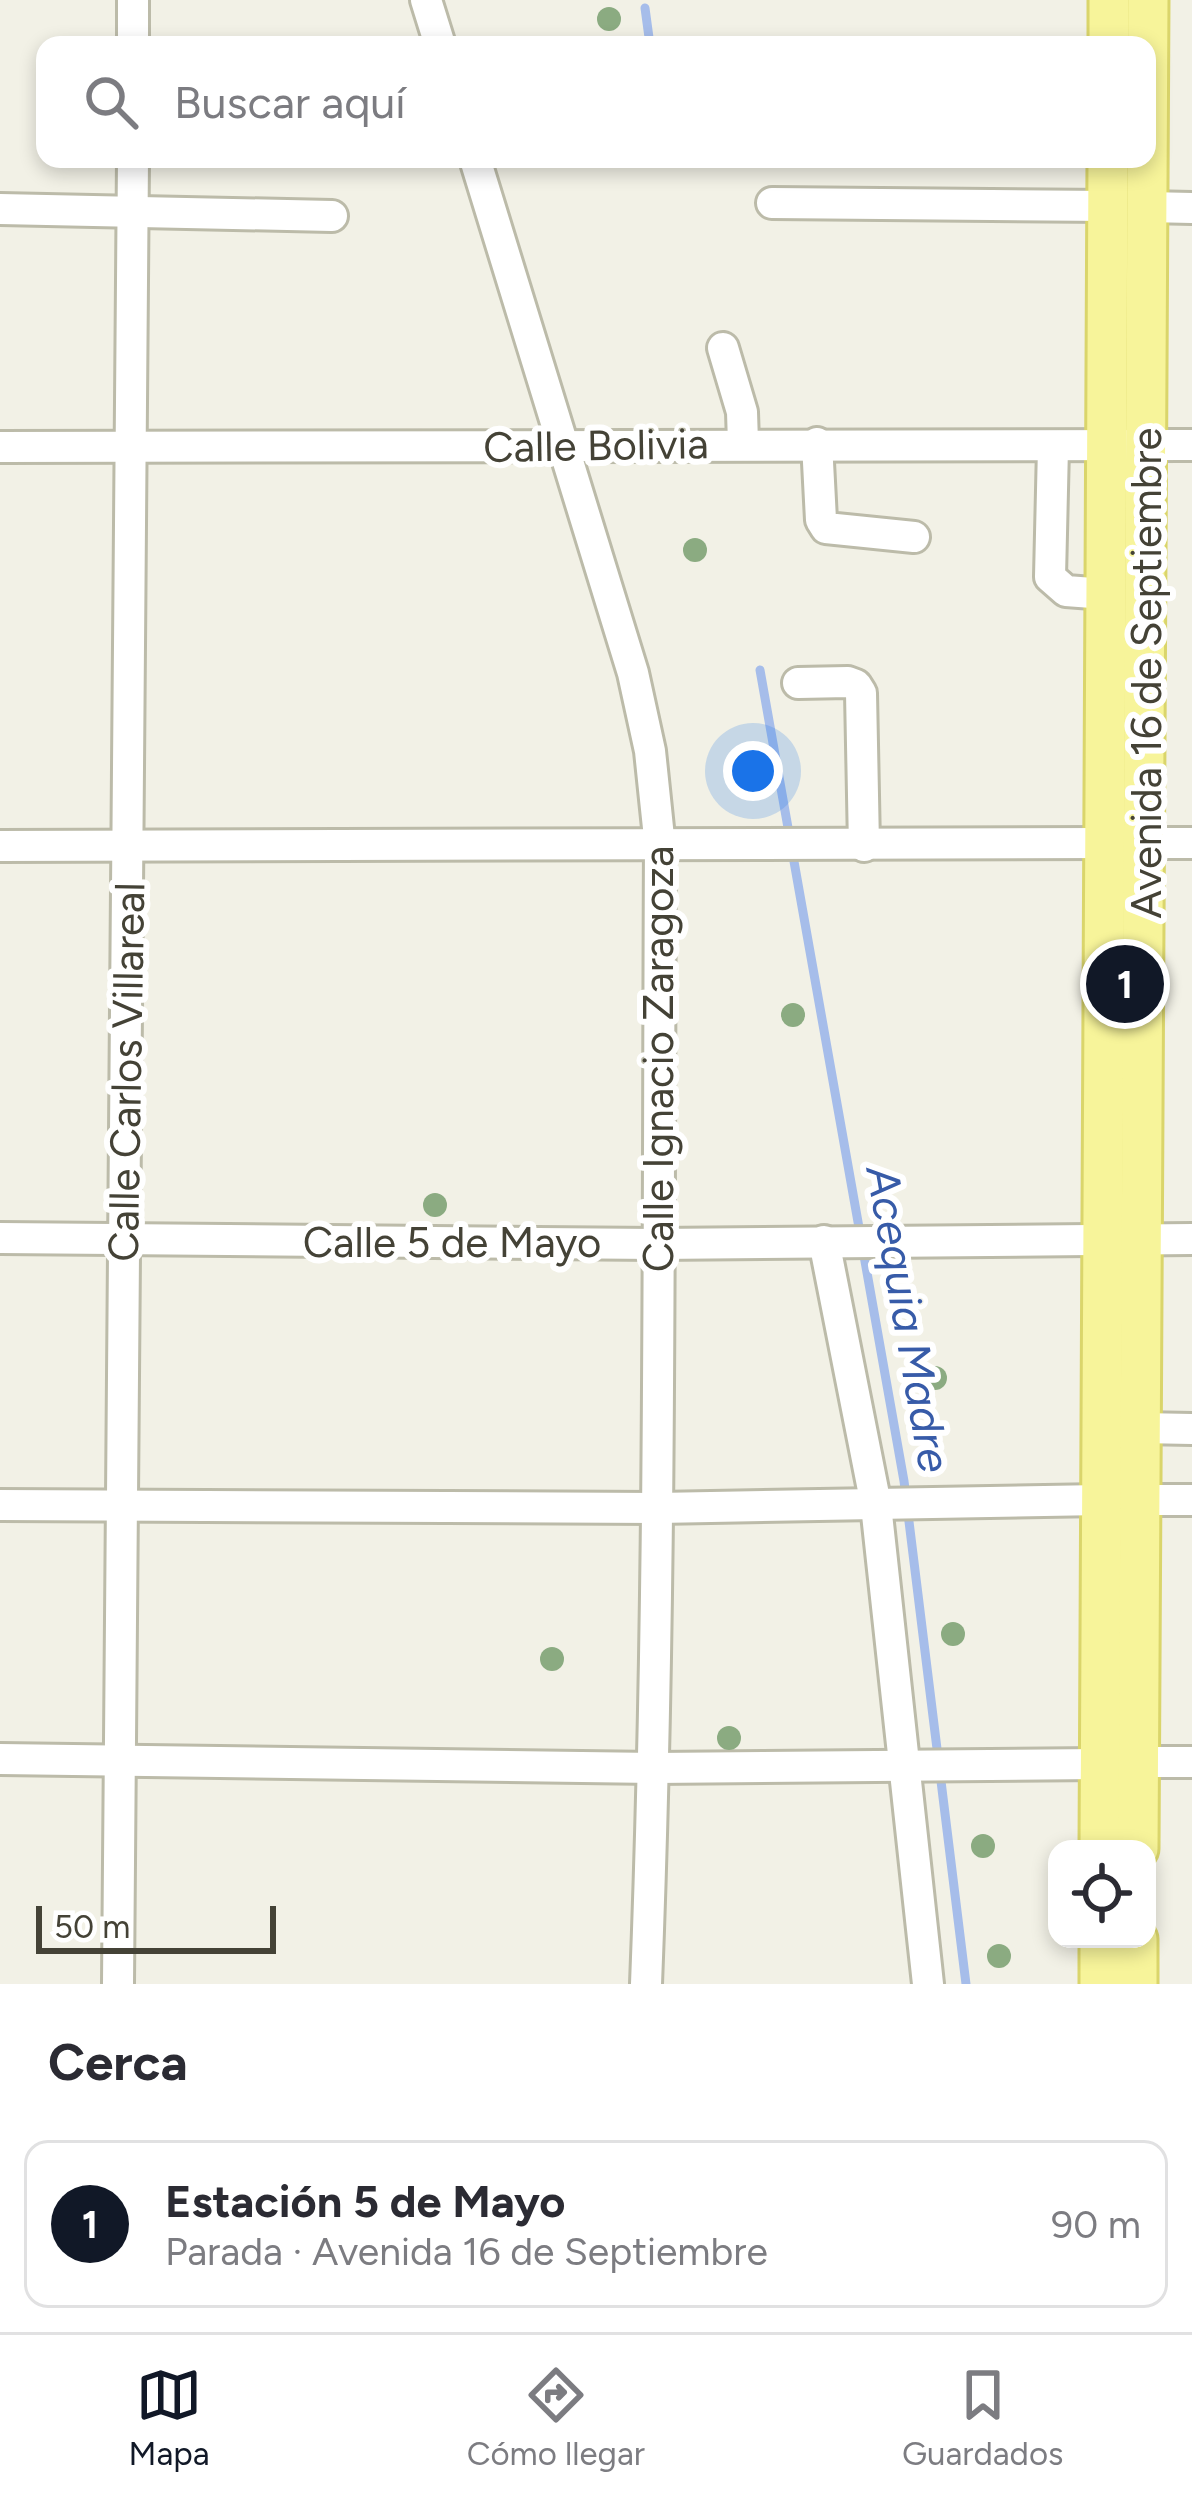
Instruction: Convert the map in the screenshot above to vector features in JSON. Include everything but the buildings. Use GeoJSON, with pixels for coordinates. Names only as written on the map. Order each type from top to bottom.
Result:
{"type":"FeatureCollection","features":[{"type":"Feature","properties":{"kind":"main road"},"geometry":{"type":"LineString","coordinates":[[1109,0],[1109,36]]}},
{"type":"Feature","properties":{"kind":"main road","name":"Avenida 16 de Septiembre"},"geometry":{"type":"LineString","coordinates":[[1148,0],[1148,36]]}},
{"type":"Feature","properties":{"kind":"main road","name":"Avenida 16 de Septiembre"},"geometry":{"type":"LineString","coordinates":[[1102,1840],[1119,1763],[1141,1500],[1141,1428],[1122,1239],[1104,843],[1108,168]]}},
{"type":"Feature","properties":{"kind":"main road","name":"Avenida 16 de Septiembre"},"geometry":{"type":"LineString","coordinates":[[1136,1840],[1119,1763],[1101,1500],[1122,1239],[1144,843],[1148,168]]}},
{"type":"Feature","properties":{"kind":"main road"},"geometry":{"type":"LineString","coordinates":[[1100,1948],[1100,1984]]}},
{"type":"Feature","properties":{"kind":"main road"},"geometry":{"type":"LineString","coordinates":[[1137,1948],[1137,1984]]}},
{"type":"Feature","properties":{"kind":"street"},"geometry":{"type":"LineString","coordinates":[[133,0],[133,36]]}},
{"type":"Feature","properties":{"kind":"street"},"geometry":{"type":"LineString","coordinates":[[426,0],[437,36]]}},
{"type":"Feature","properties":{"kind":"street","name":"Calle Carlos Villareal"},"geometry":{"type":"LineString","coordinates":[[118,1984],[133,168]]}},
{"type":"Feature","properties":{"kind":"street","name":"Calle Ignacio Zaragoza"},"geometry":{"type":"LineString","coordinates":[[478,168],[633,673],[650,751],[660,847],[655,1768],[646,1984]]}},
{"type":"Feature","properties":{"kind":"street"},"geometry":{"type":"LineString","coordinates":[[772,203],[1108,206]]}},
{"type":"Feature","properties":{"kind":"street"},"geometry":{"type":"LineString","coordinates":[[1148,207],[1192,208]]}},
{"type":"Feature","properties":{"kind":"street"},"geometry":{"type":"LineString","coordinates":[[0,209],[332,216]]}},
{"type":"Feature","properties":{"kind":"street"},"geometry":{"type":"LineString","coordinates":[[723,347],[742,412],[743,443]]}},
{"type":"Feature","properties":{"kind":"street"},"geometry":{"type":"LineString","coordinates":[[817,443],[821,520],[826,528],[914,537]]}},
{"type":"Feature","properties":{"kind":"street","name":"Calle Bolivia"},"geometry":{"type":"LineString","coordinates":[[0,447],[1192,445]]}},
{"type":"Feature","properties":{"kind":"street"},"geometry":{"type":"LineString","coordinates":[[1053,447],[1050,578],[1066,591],[1106,594]]}},
{"type":"Feature","properties":{"kind":"street"},"geometry":{"type":"LineString","coordinates":[[798,683],[848,682],[861,693],[864,845]]}},
{"type":"Feature","properties":{"kind":"street"},"geometry":{"type":"LineString","coordinates":[[0,846],[1104,843]]}},
{"type":"Feature","properties":{"kind":"street"},"geometry":{"type":"LineString","coordinates":[[1144,843],[1192,843]]}},
{"type":"Feature","properties":{"kind":"street","name":"Calle 5 de Mayo"},"geometry":{"type":"LineString","coordinates":[[0,1238],[658,1244],[1192,1239]]}},
{"type":"Feature","properties":{"kind":"street"},"geometry":{"type":"LineString","coordinates":[[832,1241],[882,1505],[928,1984]]}},
{"type":"Feature","properties":{"kind":"street"},"geometry":{"type":"LineString","coordinates":[[1141,1428],[1192,1429]]}},
{"type":"Feature","properties":{"kind":"street"},"geometry":{"type":"LineString","coordinates":[[0,1504],[658,1508],[1101,1500]]}},
{"type":"Feature","properties":{"kind":"street"},"geometry":{"type":"LineString","coordinates":[[1141,1500],[1192,1500]]}},
{"type":"Feature","properties":{"kind":"street"},"geometry":{"type":"LineString","coordinates":[[0,1759],[655,1768],[1192,1762]]}},
{"type":"Feature","properties":{"kind":"waterway","name":"Acequia Madre"},"geometry":{"type":"LineString","coordinates":[[645,8],[649,36]]}},
{"type":"Feature","properties":{"kind":"waterway","name":"Acequia Madre"},"geometry":{"type":"LineString","coordinates":[[760,670],[904,1481],[966,1984]]}},
{"type":"Feature","properties":{"kind":"place","name":"Estación 5 de Mayo"},"geometry":{"type":"Point","coordinates":[1125,984]}}]}
